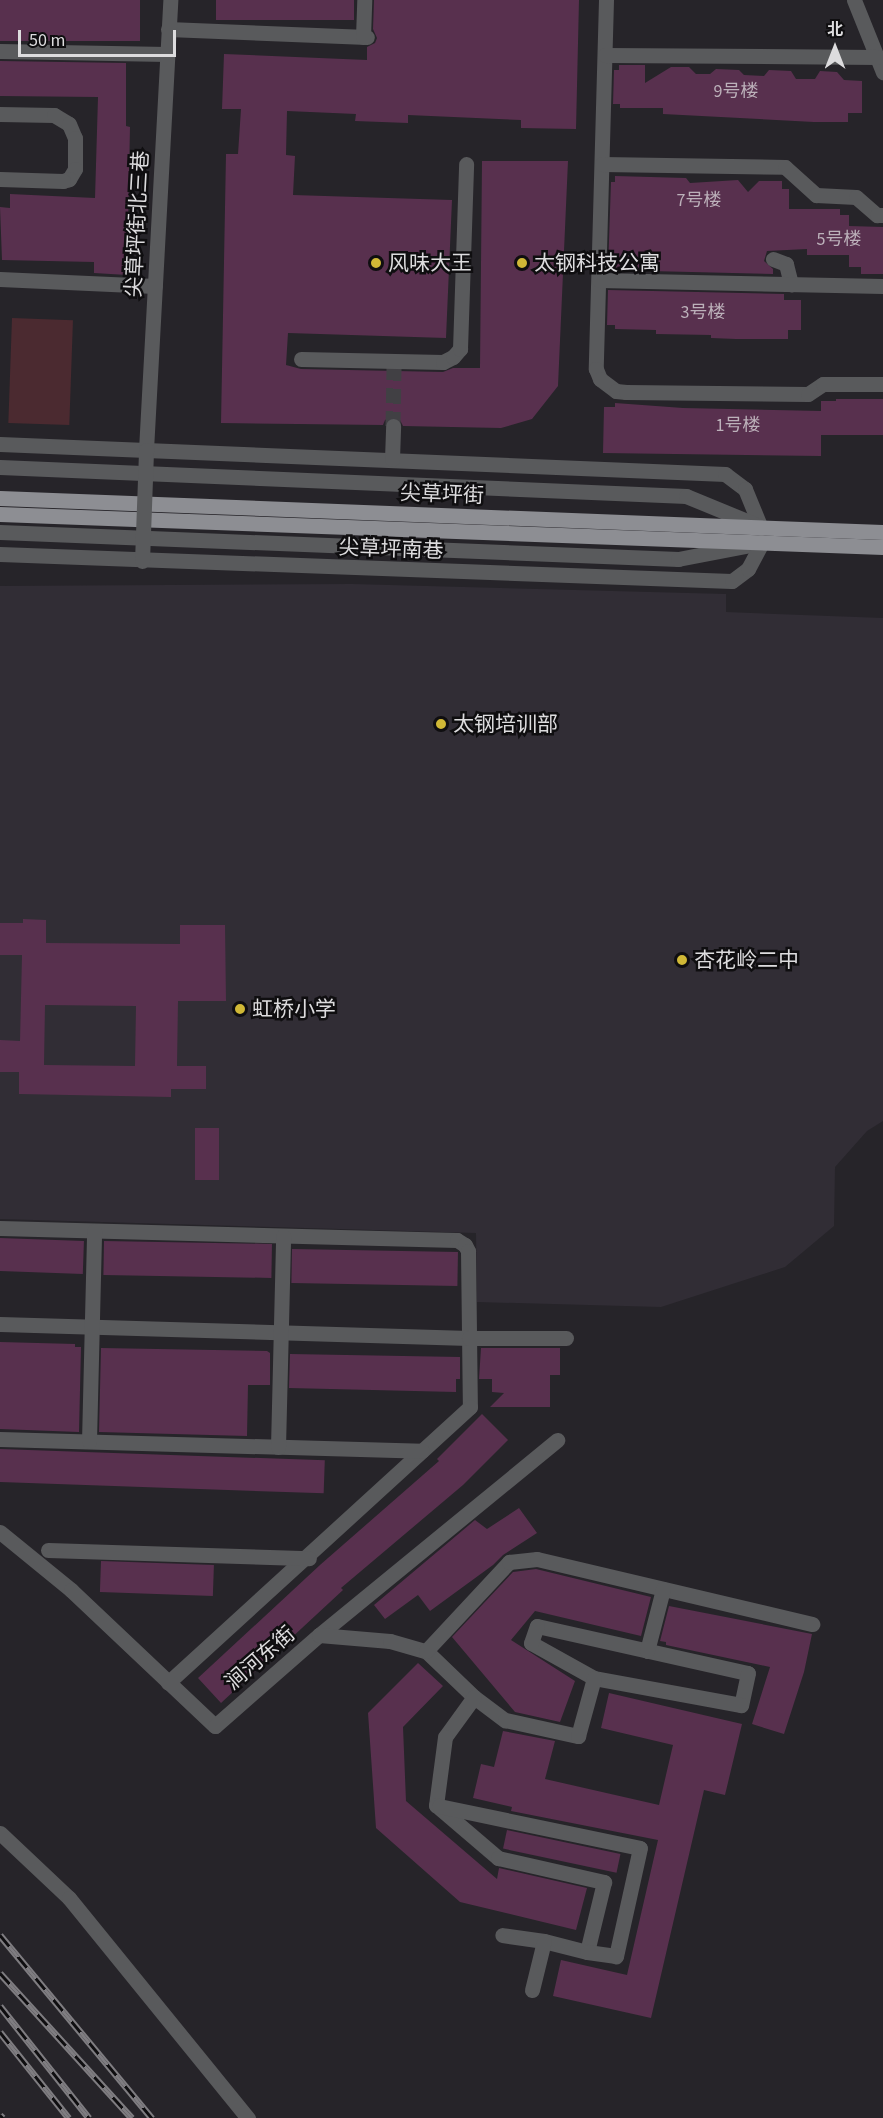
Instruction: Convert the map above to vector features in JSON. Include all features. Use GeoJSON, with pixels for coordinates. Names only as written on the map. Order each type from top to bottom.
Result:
{"type":"FeatureCollection","features":[{"type":"Feature","properties":{"kind":"main road","name":"尖草坪街"},"geometry":{"type":"LineString","coordinates":[[0,498],[762,535],[883,547]]}},
{"type":"Feature","properties":{"kind":"main road","name":"尖草坪街"},"geometry":{"type":"LineString","coordinates":[[0,514],[762,535],[883,532]]}},
{"type":"Feature","properties":{"kind":"street","name":"尖草坪街北三巷"},"geometry":{"type":"LineString","coordinates":[[142,561],[170,0]]}},
{"type":"Feature","properties":{"kind":"street"},"geometry":{"type":"LineString","coordinates":[[168,29],[365,37],[364,0]]}},
{"type":"Feature","properties":{"kind":"street"},"geometry":{"type":"LineString","coordinates":[[606,0],[596,369],[600,379],[616,391],[808,394],[823,384],[883,384]]}},
{"type":"Feature","properties":{"kind":"street"},"geometry":{"type":"LineString","coordinates":[[854,0],[883,72]]}},
{"type":"Feature","properties":{"kind":"street"},"geometry":{"type":"LineString","coordinates":[[0,51],[167,54]]}},
{"type":"Feature","properties":{"kind":"street"},"geometry":{"type":"LineString","coordinates":[[605,55],[877,57]]}},
{"type":"Feature","properties":{"kind":"street"},"geometry":{"type":"LineString","coordinates":[[0,114],[54,115],[63,119],[73,130],[75,162],[73,175],[63,181],[0,179]]}},
{"type":"Feature","properties":{"kind":"street"},"geometry":{"type":"LineString","coordinates":[[301,359],[394,364],[443,362],[453,357],[460,349],[466,164]]}},
{"type":"Feature","properties":{"kind":"street"},"geometry":{"type":"LineString","coordinates":[[602,164],[785,167],[816,195],[856,197],[877,214],[883,215]]}},
{"type":"Feature","properties":{"kind":"street"},"geometry":{"type":"LineString","coordinates":[[773,259],[786,264],[791,284]]}},
{"type":"Feature","properties":{"kind":"street"},"geometry":{"type":"LineString","coordinates":[[0,279],[155,286]]}},
{"type":"Feature","properties":{"kind":"street"},"geometry":{"type":"LineString","coordinates":[[599,280],[883,286]]}},
{"type":"Feature","properties":{"kind":"street"},"geometry":{"type":"LineString","coordinates":[[392,459],[393,426]]}},
{"type":"Feature","properties":{"kind":"street"},"geometry":{"type":"LineString","coordinates":[[0,444],[724,474],[745,489],[762,535]]}},
{"type":"Feature","properties":{"kind":"street"},"geometry":{"type":"LineString","coordinates":[[0,467],[686,496],[762,535]]}},
{"type":"Feature","properties":{"kind":"street"},"geometry":{"type":"LineString","coordinates":[[0,532],[678,559],[762,535]]}},
{"type":"Feature","properties":{"kind":"street","name":"尖草坪南巷"},"geometry":{"type":"LineString","coordinates":[[0,554],[732,581],[748,569],[762,535]]}},
{"type":"Feature","properties":{"kind":"street"},"geometry":{"type":"LineString","coordinates":[[0,1228],[457,1240],[465,1245],[468,1251],[470,1407],[168,1683]]}},
{"type":"Feature","properties":{"kind":"street"},"geometry":{"type":"LineString","coordinates":[[89,1441],[94,1231]]}},
{"type":"Feature","properties":{"kind":"street"},"geometry":{"type":"LineString","coordinates":[[278,1447],[283,1236]]}},
{"type":"Feature","properties":{"kind":"street"},"geometry":{"type":"LineString","coordinates":[[0,1324],[469,1338],[566,1338]]}},
{"type":"Feature","properties":{"kind":"street"},"geometry":{"type":"LineString","coordinates":[[0,1439],[422,1452]]}},
{"type":"Feature","properties":{"kind":"street","name":"涧河东街"},"geometry":{"type":"LineString","coordinates":[[0,1532],[72,1590],[215,1726],[319,1635],[557,1440]]}},
{"type":"Feature","properties":{"kind":"street"},"geometry":{"type":"LineString","coordinates":[[48,1550],[307,1558]]}},
{"type":"Feature","properties":{"kind":"street"},"geometry":{"type":"LineString","coordinates":[[426,1651],[509,1562],[537,1559],[812,1624]]}},
{"type":"Feature","properties":{"kind":"street"},"geometry":{"type":"LineString","coordinates":[[647,1651],[663,1589]]}},
{"type":"Feature","properties":{"kind":"street"},"geometry":{"type":"LineString","coordinates":[[537,1626],[748,1673],[741,1705],[594,1678],[531,1643],[537,1626]]}},
{"type":"Feature","properties":{"kind":"street"},"geometry":{"type":"LineString","coordinates":[[319,1635],[390,1641],[426,1651],[474,1696],[505,1720],[578,1736],[594,1678]]}},
{"type":"Feature","properties":{"kind":"street"},"geometry":{"type":"LineString","coordinates":[[436,1805],[445,1737],[474,1696]]}},
{"type":"Feature","properties":{"kind":"street"},"geometry":{"type":"LineString","coordinates":[[436,1805],[498,1858],[604,1882],[587,1952]]}},
{"type":"Feature","properties":{"kind":"street"},"geometry":{"type":"LineString","coordinates":[[436,1805],[639,1848],[616,1956],[502,1935]]}},
{"type":"Feature","properties":{"kind":"street"},"geometry":{"type":"LineString","coordinates":[[0,1833],[69,1898],[248,2118]]}},
{"type":"Feature","properties":{"kind":"street"},"geometry":{"type":"LineString","coordinates":[[532,1990],[544,1941]]}},
{"type":"Feature","properties":{"kind":"shaded area"},"geometry":{"type":"Polygon","coordinates":[[[12,318],[73,320],[69,425],[8,423],[12,318]]]}},
{"type":"Feature","properties":{"kind":"shaded area"},"geometry":{"type":"Polygon","coordinates":[[[352,584],[726,594],[726,612],[883,618],[883,1121],[867,1131],[835,1167],[834,1226],[785,1267],[661,1307],[477,1302],[476,1233],[0,1219],[0,586],[352,584]]]}},
{"type":"Feature","properties":{"kind":"building"},"geometry":{"type":"Polygon","coordinates":[[[0,0],[140,0],[140,41],[0,41],[0,0]]]}},
{"type":"Feature","properties":{"kind":"building"},"geometry":{"type":"Polygon","coordinates":[[[216,0],[354,0],[354,20],[216,20],[216,0]]]}},
{"type":"Feature","properties":{"kind":"building"},"geometry":{"type":"Polygon","coordinates":[[[374,0],[579,0],[576,129],[521,128],[521,120],[408,115],[408,123],[355,121],[356,114],[287,111],[286,155],[295,156],[293,195],[452,200],[446,338],[288,333],[286,365],[301,369],[443,372],[453,368],[480,368],[482,161],[568,161],[558,386],[532,419],[501,428],[403,426],[399,418],[393,416],[385,420],[383,425],[221,423],[226,154],[238,154],[241,109],[222,109],[224,54],[367,60],[367,47],[375,43],[377,38],[373,29],[374,0]]]}},
{"type":"Feature","properties":{"kind":"building"},"geometry":{"type":"Polygon","coordinates":[[[0,61],[126,63],[126,126],[130,127],[127,275],[94,273],[94,262],[2,260],[0,207],[10,208],[10,194],[95,198],[98,97],[0,96],[0,61]]]}},
{"type":"Feature","properties":{"kind":"building"},"geometry":{"type":"Polygon","coordinates":[[[619,65],[645,65],[645,83],[671,67],[689,67],[696,74],[710,74],[716,69],[739,70],[744,75],[764,76],[769,70],[791,71],[796,79],[815,79],[820,71],[837,72],[844,80],[862,81],[862,113],[848,113],[848,122],[814,122],[663,114],[663,108],[620,108],[620,104],[613,104],[614,70],[619,70],[619,65]]]}},
{"type":"Feature","properties":{"kind":"building"},"geometry":{"type":"Polygon","coordinates":[[[615,176],[686,178],[690,183],[738,180],[748,192],[759,181],[782,181],[782,189],[789,189],[789,209],[840,209],[840,215],[849,215],[849,226],[883,227],[883,274],[861,274],[861,267],[849,267],[849,255],[807,255],[807,249],[767,251],[764,261],[773,269],[773,274],[608,270],[611,182],[615,182],[615,176]]]}},
{"type":"Feature","properties":{"kind":"building"},"geometry":{"type":"Polygon","coordinates":[[[608,290],[784,294],[784,300],[801,300],[801,330],[788,330],[788,339],[736,339],[711,338],[711,335],[656,334],[656,330],[615,329],[615,325],[607,325],[608,290]]]}},
{"type":"Feature","properties":{"kind":"building"},"geometry":{"type":"Polygon","coordinates":[[[836,399],[883,399],[883,435],[821,435],[821,456],[603,453],[604,407],[615,407],[615,403],[683,408],[821,411],[821,401],[836,401],[836,399]]]}},
{"type":"Feature","properties":{"kind":"building"},"geometry":{"type":"Polygon","coordinates":[[[23,919],[46,920],[46,943],[180,944],[180,925],[225,925],[226,1001],[178,1001],[177,1066],[206,1066],[206,1089],[171,1089],[171,1097],[19,1094],[19,1072],[0,1072],[0,1040],[20,1041],[22,955],[0,955],[0,923],[23,923],[23,919]],[[45,1005],[44,1065],[135,1066],[136,1006],[45,1005]]]}},
{"type":"Feature","properties":{"kind":"building"},"geometry":{"type":"Polygon","coordinates":[[[195,1128],[219,1128],[219,1180],[195,1180],[195,1128]]]}},
{"type":"Feature","properties":{"kind":"building"},"geometry":{"type":"Polygon","coordinates":[[[0,1238],[84,1241],[83,1274],[0,1271],[0,1238]]]}},
{"type":"Feature","properties":{"kind":"building"},"geometry":{"type":"Polygon","coordinates":[[[104,1241],[272,1244],[271,1278],[103,1275],[104,1241]]]}},
{"type":"Feature","properties":{"kind":"building"},"geometry":{"type":"Polygon","coordinates":[[[292,1249],[458,1252],[457,1286],[291,1283],[292,1249]]]}},
{"type":"Feature","properties":{"kind":"building"},"geometry":{"type":"Polygon","coordinates":[[[0,1342],[75,1344],[75,1347],[81,1347],[79,1432],[0,1429],[0,1342]]]}},
{"type":"Feature","properties":{"kind":"building"},"geometry":{"type":"Polygon","coordinates":[[[101,1348],[267,1351],[270,1353],[270,1385],[248,1385],[247,1436],[99,1432],[101,1348]]]}},
{"type":"Feature","properties":{"kind":"building"},"geometry":{"type":"Polygon","coordinates":[[[481,1348],[560,1348],[560,1375],[550,1375],[550,1407],[490,1407],[504,1393],[492,1392],[492,1379],[479,1379],[481,1348]]]}},
{"type":"Feature","properties":{"kind":"building"},"geometry":{"type":"Polygon","coordinates":[[[290,1354],[460,1357],[460,1379],[456,1379],[456,1392],[289,1388],[290,1354]]]}},
{"type":"Feature","properties":{"kind":"building"},"geometry":{"type":"Polygon","coordinates":[[[482,1414],[508,1440],[463,1485],[341,1588],[343,1590],[221,1703],[198,1678],[320,1565],[439,1461],[437,1459],[482,1414]]]}},
{"type":"Feature","properties":{"kind":"building"},"geometry":{"type":"Polygon","coordinates":[[[0,1449],[325,1460],[324,1493],[0,1482],[0,1449]]]}},
{"type":"Feature","properties":{"kind":"building"},"geometry":{"type":"Polygon","coordinates":[[[519,1508],[537,1533],[503,1555],[493,1565],[430,1611],[418,1595],[385,1619],[374,1605],[475,1520],[487,1529],[519,1508]]]}},
{"type":"Feature","properties":{"kind":"building"},"geometry":{"type":"Polygon","coordinates":[[[101,1561],[214,1565],[213,1596],[100,1592],[101,1561]]]}},
{"type":"Feature","properties":{"kind":"building"},"geometry":{"type":"Polygon","coordinates":[[[536,1569],[651,1597],[641,1636],[535,1611],[511,1640],[575,1681],[560,1722],[515,1712],[452,1637],[513,1572],[536,1569]]]}},
{"type":"Feature","properties":{"kind":"building"},"geometry":{"type":"Polygon","coordinates":[[[669,1606],[812,1634],[804,1672],[784,1734],[752,1724],[770,1667],[666,1645],[666,1642],[660,1641],[669,1606]]]}},
{"type":"Feature","properties":{"kind":"building"},"geometry":{"type":"Polygon","coordinates":[[[418,1663],[443,1686],[403,1727],[406,1801],[497,1879],[499,1868],[587,1888],[576,1930],[460,1902],[376,1828],[368,1713],[418,1663]]]}},
{"type":"Feature","properties":{"kind":"building"},"geometry":{"type":"Polygon","coordinates":[[[609,1693],[742,1724],[725,1795],[704,1790],[651,2018],[553,1996],[561,1960],[627,1975],[658,1840],[511,1811],[512,1807],[473,1798],[481,1764],[494,1767],[503,1731],[555,1741],[545,1779],[659,1805],[673,1745],[601,1728],[609,1693]]]}},
{"type":"Feature","properties":{"kind":"building"},"geometry":{"type":"Polygon","coordinates":[[[507,1830],[620,1854],[617,1873],[503,1849],[507,1830]]]}},
{"type":"Feature","properties":{"kind":"tunnel"},"geometry":{"type":"LineString","coordinates":[[393,426],[394,367]]}},
{"type":"Feature","properties":{"kind":"railway"},"geometry":{"type":"LineString","coordinates":[[0,1935],[152,2118]]}},
{"type":"Feature","properties":{"kind":"railway"},"geometry":{"type":"LineString","coordinates":[[0,1973],[132,2118]]}},
{"type":"Feature","properties":{"kind":"railway"},"geometry":{"type":"LineString","coordinates":[[0,2006],[89,2118]]}},
{"type":"Feature","properties":{"kind":"railway"},"geometry":{"type":"LineString","coordinates":[[0,2032],[69,2118]]}},
{"type":"Feature","properties":{"kind":"railway"},"geometry":{"type":"LineString","coordinates":[[0,2115],[3,2118]]}},
{"type":"Feature","properties":{"kind":"place","name":"风味大王"},"geometry":{"type":"Point","coordinates":[376,263]}},
{"type":"Feature","properties":{"kind":"place","name":"太钢科技公寓"},"geometry":{"type":"Point","coordinates":[522,263]}},
{"type":"Feature","properties":{"kind":"place","name":"太钢培训部"},"geometry":{"type":"Point","coordinates":[441,724]}},
{"type":"Feature","properties":{"kind":"place","name":"杏花岭二中"},"geometry":{"type":"Point","coordinates":[682,960]}},
{"type":"Feature","properties":{"kind":"place","name":"虹桥小学"},"geometry":{"type":"Point","coordinates":[240,1009]}}]}
